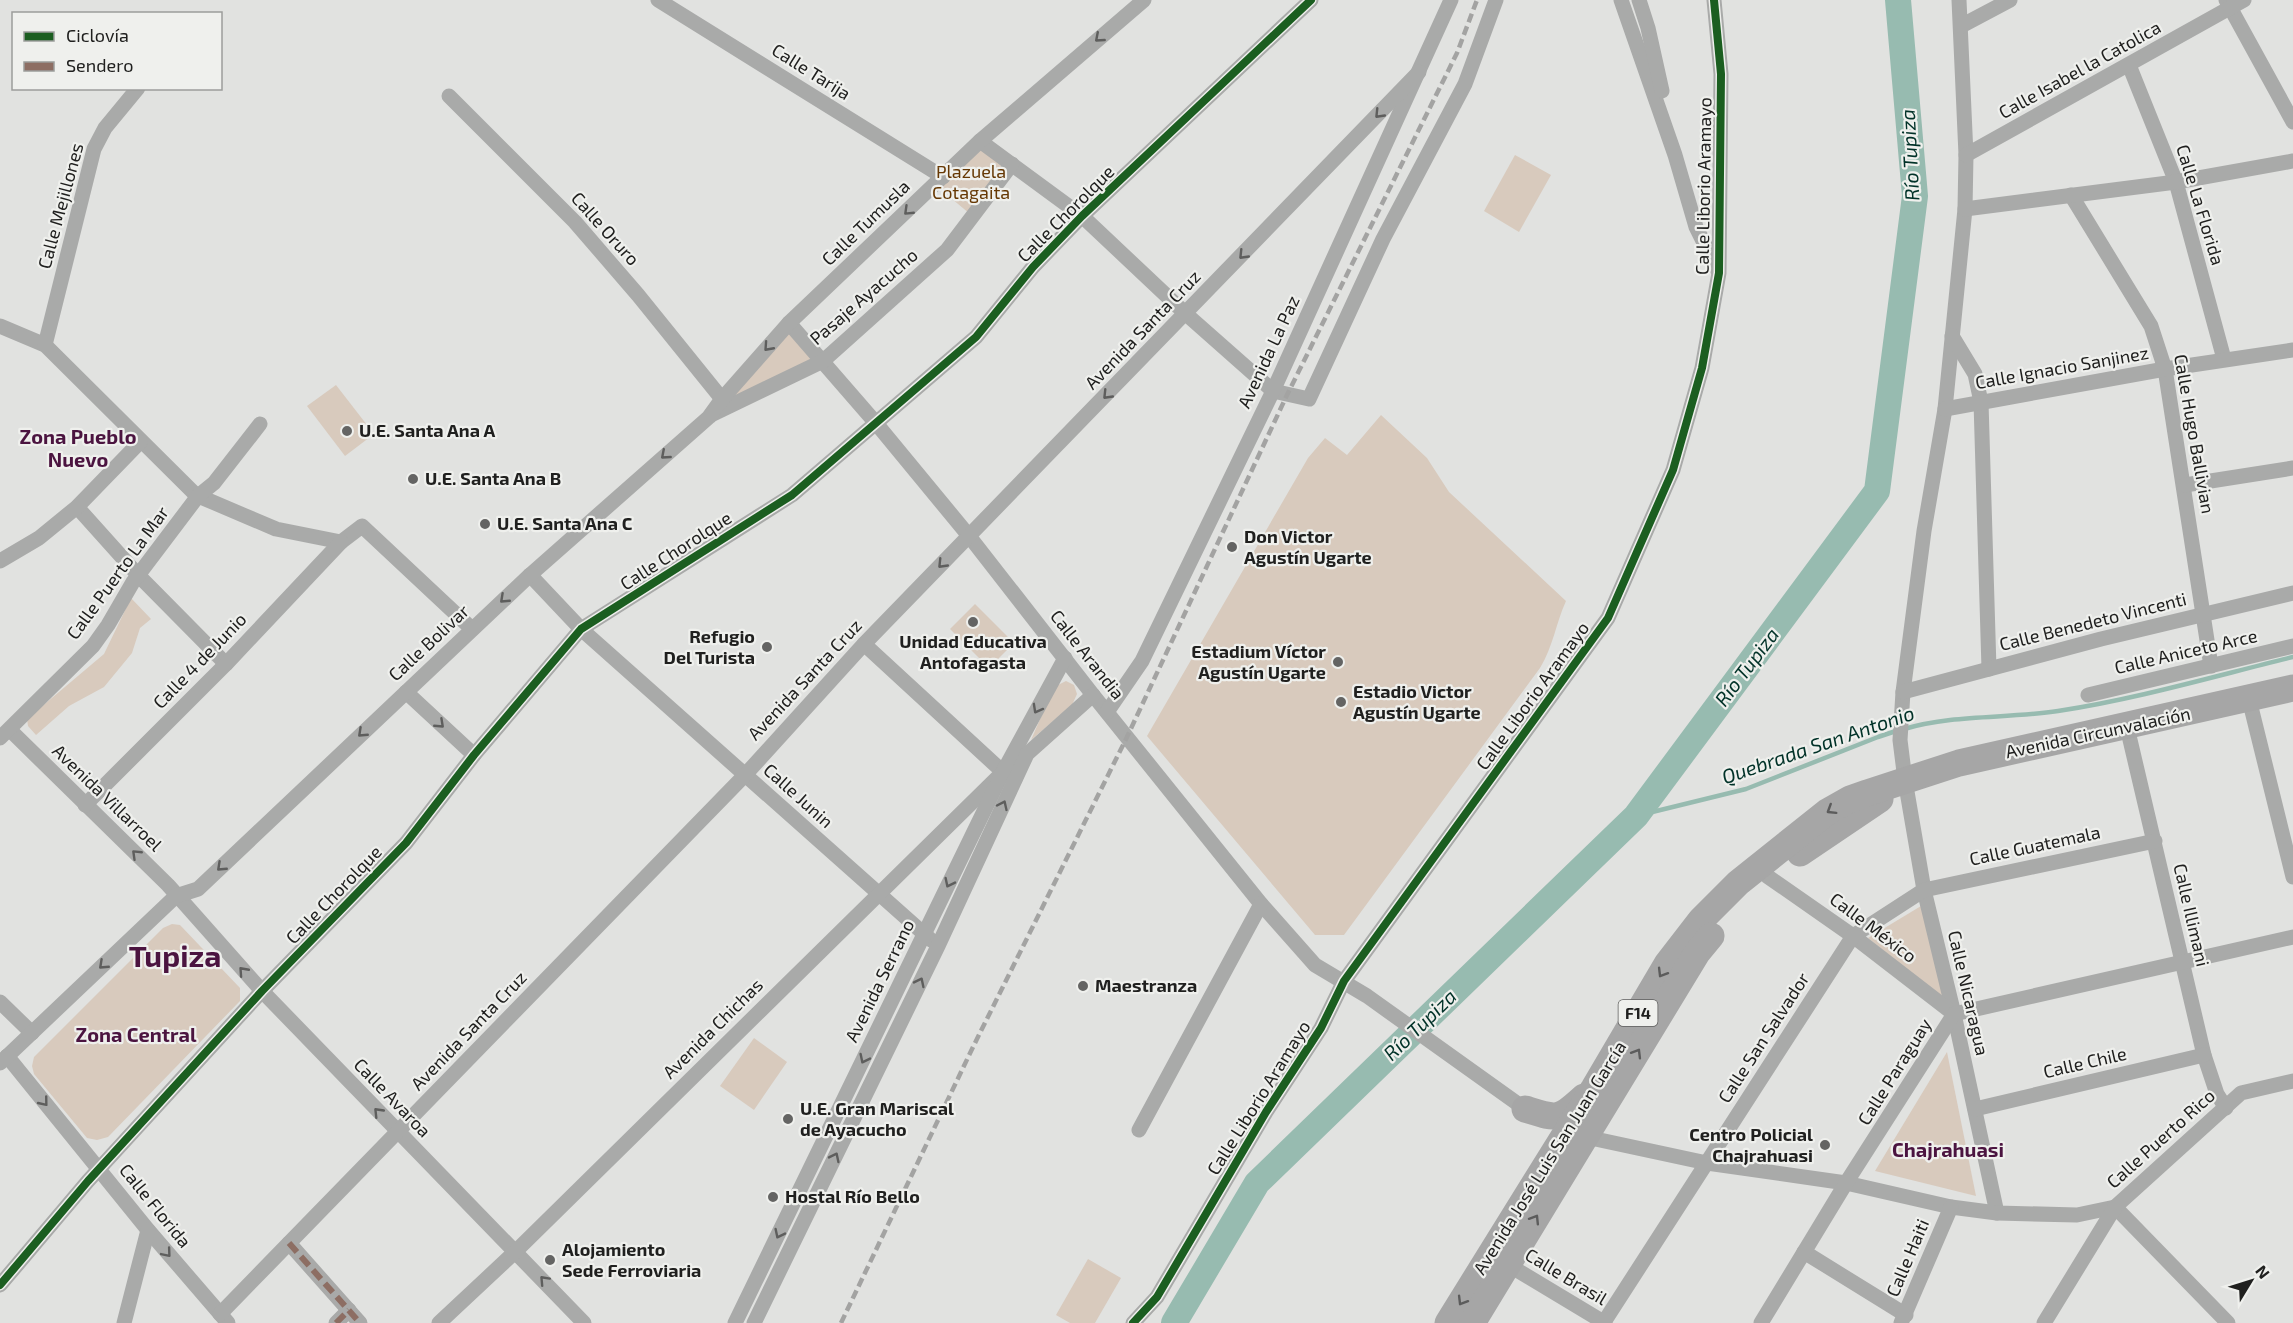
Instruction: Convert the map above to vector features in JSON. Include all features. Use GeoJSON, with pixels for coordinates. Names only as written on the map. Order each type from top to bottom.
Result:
{"type":"FeatureCollection","features":[{"type":"Feature","properties":{"kind":"highway","name":"Avenida Circunvalación"},"geometry":{"type":"LineString","coordinates":[[1905,780],[1959,763],[2293,688]]}},
{"type":"Feature","properties":{"kind":"highway","name":"Avenida José Luis San Juan García"},"geometry":{"type":"LineString","coordinates":[[1472,1323],[1697,953],[1730,911],[1767,876],[1866,810],[1905,780]]}},
{"type":"Feature","properties":{"kind":"highway","name":"Avenida José Luis San Juan García"},"geometry":{"type":"LineString","coordinates":[[1448,1323],[1594,1088],[1667,964],[1701,920],[1738,883],[1827,812],[1850,799],[1905,780]]}},
{"type":"Feature","properties":{"kind":"highway"},"geometry":{"type":"LineString","coordinates":[[1525,1109],[1554,1118],[1568,1112],[1594,1088]]}},
{"type":"Feature","properties":{"kind":"highway"},"geometry":{"type":"LineString","coordinates":[[1525,1109],[1544,1135],[1546,1153],[1539,1175]]}},
{"type":"Feature","properties":{"kind":"street","name":"Calle Tarija"},"geometry":{"type":"LineString","coordinates":[[658,0],[943,177]]}},
{"type":"Feature","properties":{"kind":"street","name":"Calle Tumusla"},"geometry":{"type":"LineString","coordinates":[[709,417],[789,323],[980,141],[1143,0]]}},
{"type":"Feature","properties":{"kind":"street","name":"Calle Chorolque"},"geometry":{"type":"LineString","coordinates":[[0,1285],[99,1169],[262,991],[406,843],[474,755],[581,629],[792,495],[976,337],[1034,267],[1082,216],[1311,0]]}},
{"type":"Feature","properties":{"kind":"street","name":"Avenida La Paz"},"geometry":{"type":"LineString","coordinates":[[1107,712],[1142,661],[1273,391],[1451,0]]}},
{"type":"Feature","properties":{"kind":"street"},"geometry":{"type":"LineString","coordinates":[[980,141],[1082,216],[1186,314],[1273,391],[1309,399],[1383,239],[1465,84],[1496,0]]}},
{"type":"Feature","properties":{"kind":"street"},"geometry":{"type":"LineString","coordinates":[[1621,0],[1675,155],[1696,227],[1719,273]]}},
{"type":"Feature","properties":{"kind":"street"},"geometry":{"type":"LineString","coordinates":[[1639,0],[1648,28],[1675,155]]}},
{"type":"Feature","properties":{"kind":"street","name":"Calle Liborio Aramayo"},"geometry":{"type":"LineString","coordinates":[[1133,1323],[1156,1297],[1266,1112],[1321,1028],[1344,981],[1608,618],[1673,470],[1702,368],[1719,273],[1721,74],[1714,0]]}},
{"type":"Feature","properties":{"kind":"street","name":"Calle Nicaragua"},"geometry":{"type":"LineString","coordinates":[[1959,0],[1966,155],[1965,208],[1945,409],[1924,531],[1903,692],[1900,740],[1924,890],[1954,1014],[1997,1213]]}},
{"type":"Feature","properties":{"kind":"street"},"geometry":{"type":"LineString","coordinates":[[1961,26],[2010,0]]}},
{"type":"Feature","properties":{"kind":"street","name":"Calle Isabel la Catolica"},"geometry":{"type":"LineString","coordinates":[[1966,155],[2129,65],[2228,4],[2244,0]]}},
{"type":"Feature","properties":{"kind":"street"},"geometry":{"type":"LineString","coordinates":[[2228,4],[2293,122]]}},
{"type":"Feature","properties":{"kind":"street","name":"Calle La Florida"},"geometry":{"type":"LineString","coordinates":[[2129,65],[2176,182],[2224,359]]}},
{"type":"Feature","properties":{"kind":"street","name":"Avenida Santa Cruz"},"geometry":{"type":"LineString","coordinates":[[224,1318],[289,1244],[745,775],[864,644],[1419,72]]}},
{"type":"Feature","properties":{"kind":"street","name":"Calle Mejillones"},"geometry":{"type":"LineString","coordinates":[[45,345],[94,149],[105,128],[136,90]]}},
{"type":"Feature","properties":{"kind":"street","name":"Calle Oruro"},"geometry":{"type":"LineString","coordinates":[[449,96],[575,222],[638,294],[722,399]]}},
{"type":"Feature","properties":{"kind":"street"},"geometry":{"type":"LineString","coordinates":[[1965,208],[2176,182],[2293,161]]}},
{"type":"Feature","properties":{"kind":"street","name":"Pasaje Ayacucho"},"geometry":{"type":"LineString","coordinates":[[709,417],[823,361],[947,250],[1012,164]]}},
{"type":"Feature","properties":{"kind":"street","name":"Calle Hugo Ballivian"},"geometry":{"type":"LineString","coordinates":[[2071,195],[2151,326],[2165,369],[2185,485],[2211,666]]}},
{"type":"Feature","properties":{"kind":"street","name":"Calle Arandia"},"geometry":{"type":"LineString","coordinates":[[789,323],[969,536],[1107,712],[1262,904],[1315,965],[1367,996],[1525,1109]]}},
{"type":"Feature","properties":{"kind":"street"},"geometry":{"type":"LineString","coordinates":[[0,326],[45,345],[140,442],[198,496],[276,529],[341,542]]}},
{"type":"Feature","properties":{"kind":"street"},"geometry":{"type":"LineString","coordinates":[[1952,336],[1975,374],[1981,402],[1989,669]]}},
{"type":"Feature","properties":{"kind":"street","name":"Calle Ignacio Sanjinez"},"geometry":{"type":"LineString","coordinates":[[1945,409],[2165,369],[2293,350]]}},
{"type":"Feature","properties":{"kind":"street","name":"Calle Bolivar"},"geometry":{"type":"LineString","coordinates":[[4,1060],[176,896],[198,888],[530,575],[709,417]]}},
{"type":"Feature","properties":{"kind":"street","name":"Calle Puerto La Mar"},"geometry":{"type":"LineString","coordinates":[[5,734],[93,646],[138,575],[198,496],[214,483],[260,424]]}},
{"type":"Feature","properties":{"kind":"street"},"geometry":{"type":"LineString","coordinates":[[0,561],[39,538],[77,507],[140,442]]}},
{"type":"Feature","properties":{"kind":"street"},"geometry":{"type":"LineString","coordinates":[[2185,485],[2293,468]]}},
{"type":"Feature","properties":{"kind":"street"},"geometry":{"type":"LineString","coordinates":[[77,507],[138,575],[225,664]]}},
{"type":"Feature","properties":{"kind":"street","name":"Calle 4 de Junio"},"geometry":{"type":"LineString","coordinates":[[85,805],[225,664],[341,542],[362,526],[472,629]]}},
{"type":"Feature","properties":{"kind":"street","name":"Calle Junin"},"geometry":{"type":"LineString","coordinates":[[530,575],[581,629],[938,946]]}},
{"type":"Feature","properties":{"kind":"street","name":"Calle Benedeto Vincenti"},"geometry":{"type":"LineString","coordinates":[[1903,692],[2293,593]]}},
{"type":"Feature","properties":{"kind":"street"},"geometry":{"type":"LineString","coordinates":[[864,644],[1009,776]]}},
{"type":"Feature","properties":{"kind":"street","name":"Calle Aniceto Arce"},"geometry":{"type":"LineString","coordinates":[[2088,695],[2293,646]]}},
{"type":"Feature","properties":{"kind":"street","name":"Avenida Serrano"},"geometry":{"type":"LineString","coordinates":[[754,1323],[938,946],[1009,776],[1065,658]]}},
{"type":"Feature","properties":{"kind":"street"},"geometry":{"type":"LineString","coordinates":[[406,692],[474,755]]}},
{"type":"Feature","properties":{"kind":"street","name":"Avenida Serrano"},"geometry":{"type":"LineString","coordinates":[[735,1323],[924,935],[1009,776],[1028,754],[1093,694]]}},
{"type":"Feature","properties":{"kind":"street"},"geometry":{"type":"LineString","coordinates":[[2248,699],[2293,877]]}},
{"type":"Feature","properties":{"kind":"street","name":"Calle Illimani"},"geometry":{"type":"LineString","coordinates":[[2127,727],[2204,1055],[2217,1094],[2226,1108]]}},
{"type":"Feature","properties":{"kind":"street","name":"Avenida Villarroel"},"geometry":{"type":"LineString","coordinates":[[5,734],[85,805],[168,885],[176,896]]}},
{"type":"Feature","properties":{"kind":"street","name":"Avenida Chichas"},"geometry":{"type":"LineString","coordinates":[[439,1323],[516,1251],[878,895],[1009,776]]}},
{"type":"Feature","properties":{"kind":"street","name":"Calle Guatemala"},"geometry":{"type":"LineString","coordinates":[[1924,890],[2155,841]]}},
{"type":"Feature","properties":{"kind":"street","name":"Calle México"},"geometry":{"type":"LineString","coordinates":[[1767,876],[1853,936],[1954,1014]]}},
{"type":"Feature","properties":{"kind":"street","name":"Calle San Salvador"},"geometry":{"type":"LineString","coordinates":[[1605,1323],[1853,936],[1924,890]]}},
{"type":"Feature","properties":{"kind":"street","name":"Calle Avaroa"},"geometry":{"type":"LineString","coordinates":[[176,896],[262,991],[584,1323]]}},
{"type":"Feature","properties":{"kind":"street"},"geometry":{"type":"LineString","coordinates":[[1139,1130],[1262,904]]}},
{"type":"Feature","properties":{"kind":"street","name":"Calle Paraguay"},"geometry":{"type":"LineString","coordinates":[[1761,1323],[1846,1183],[1954,1014],[2293,937]]}},
{"type":"Feature","properties":{"kind":"street"},"geometry":{"type":"LineString","coordinates":[[0,1002],[32,1033]]}},
{"type":"Feature","properties":{"kind":"street","name":"Calle Chile"},"geometry":{"type":"LineString","coordinates":[[1975,1109],[2204,1055]]}},
{"type":"Feature","properties":{"kind":"street","name":"Calle Florida"},"geometry":{"type":"LineString","coordinates":[[4,1060],[224,1318]]}},
{"type":"Feature","properties":{"kind":"street","name":"Calle Puerto Rico"},"geometry":{"type":"LineString","coordinates":[[2044,1323],[2115,1207],[2241,1093],[2293,1081]]}},
{"type":"Feature","properties":{"kind":"street"},"geometry":{"type":"LineString","coordinates":[[1586,1137],[1707,1163],[1846,1183],[1951,1207],[1997,1213],[2077,1215],[2115,1207],[2228,1323]]}},
{"type":"Feature","properties":{"kind":"street","name":"Calle Haiti"},"geometry":{"type":"LineString","coordinates":[[1903,1319],[1951,1207]]}},
{"type":"Feature","properties":{"kind":"street"},"geometry":{"type":"LineString","coordinates":[[124,1323],[148,1230]]}},
{"type":"Feature","properties":{"kind":"street"},"geometry":{"type":"LineString","coordinates":[[289,1244],[360,1323]]}},
{"type":"Feature","properties":{"kind":"street"},"geometry":{"type":"LineString","coordinates":[[1804,1252],[1903,1319]]}},
{"type":"Feature","properties":{"kind":"street","name":"Calle Brasil"},"geometry":{"type":"LineString","coordinates":[[1507,1264],[1605,1323]]}},
{"type":"Feature","properties":{"kind":"street"},"geometry":{"type":"LineString","coordinates":[[336,1323],[349,1310]]}},
{"type":"Feature","properties":{"kind":"green space","name":"Plazuela Cotagaita"},"geometry":{"type":"Polygon","coordinates":[[[980,146],[1006,165],[970,214],[939,188],[980,146]]]}},
{"type":"Feature","properties":{"kind":"green space"},"geometry":{"type":"Polygon","coordinates":[[[1515,155],[1551,175],[1519,232],[1484,211],[1515,155]]]}},
{"type":"Feature","properties":{"kind":"green space"},"geometry":{"type":"Polygon","coordinates":[[[788,329],[815,360],[719,407],[788,329]]]}},
{"type":"Feature","properties":{"kind":"green space"},"geometry":{"type":"Polygon","coordinates":[[[336,385],[374,434],[345,456],[307,406],[336,385]]]}},
{"type":"Feature","properties":{"kind":"green space","name":"Estadio Victor Agustín Ugarte"},"geometry":{"type":"Polygon","coordinates":[[[1381,415],[1427,458],[1449,492],[1566,601],[1540,668],[1344,935],[1315,935],[1147,736],[1308,458],[1325,438],[1347,455],[1381,415]]]}},
{"type":"Feature","properties":{"kind":"green space"},"geometry":{"type":"Polygon","coordinates":[[[131,598],[151,619],[140,628],[132,653],[104,687],[69,706],[36,735],[28,726],[27,719],[104,654],[131,598]]]}},
{"type":"Feature","properties":{"kind":"green space"},"geometry":{"type":"Polygon","coordinates":[[[975,604],[1014,643],[989,668],[950,629],[975,604]]]}},
{"type":"Feature","properties":{"kind":"green space"},"geometry":{"type":"Polygon","coordinates":[[[1066,681],[1074,685],[1077,694],[1072,705],[1031,740],[1054,687],[1066,681]]]}},
{"type":"Feature","properties":{"kind":"green space"},"geometry":{"type":"Polygon","coordinates":[[[1921,906],[1945,1000],[1868,938],[1921,906]]]}},
{"type":"Feature","properties":{"kind":"green space"},"geometry":{"type":"Polygon","coordinates":[[[172,924],[180,925],[240,988],[240,1001],[108,1137],[97,1140],[87,1138],[34,1074],[32,1066],[34,1057],[163,928],[172,924]]]}},
{"type":"Feature","properties":{"kind":"green space"},"geometry":{"type":"Polygon","coordinates":[[[754,1038],[787,1062],[754,1110],[720,1086],[754,1038]]]}},
{"type":"Feature","properties":{"kind":"green space"},"geometry":{"type":"Polygon","coordinates":[[[1947,1052],[1976,1196],[1875,1171],[1947,1052]]]}},
{"type":"Feature","properties":{"kind":"green space"},"geometry":{"type":"Polygon","coordinates":[[[1088,1259],[1121,1278],[1095,1323],[1070,1323],[1056,1315],[1088,1259]]]}},
{"type":"Feature","properties":{"kind":"waterway","name":"Río Tupiza"},"geometry":{"type":"LineString","coordinates":[[1174,1323],[1257,1183],[1636,816],[1877,491],[1915,196],[1898,0]]}},
{"type":"Feature","properties":{"kind":"waterway","name":"Quebrada San Antonio"},"geometry":{"type":"LineString","coordinates":[[1904,729],[1942,721],[2039,713],[2088,706],[2147,694],[2293,657]]}},
{"type":"Feature","properties":{"kind":"waterway","name":"Quebrada San Antonio"},"geometry":{"type":"LineString","coordinates":[[1636,816],[1746,789],[1896,731]]}},
{"type":"Feature","properties":{"kind":"railway"},"geometry":{"type":"LineString","coordinates":[[841,1323],[973,1047],[1127,737],[1287,395],[1457,53],[1477,0]]}},
{"type":"Feature","properties":{"kind":"marked path"},"geometry":{"type":"LineString","coordinates":[[289,1243],[360,1323]]}},
{"type":"Feature","properties":{"kind":"marked path"},"geometry":{"type":"LineString","coordinates":[[336,1323],[349,1310]]}},
{"type":"Feature","properties":{"kind":"cycle path"},"geometry":{"type":"LineString","coordinates":[[0,1285],[88,1181],[262,991],[406,843],[474,755],[581,629],[792,495],[976,337],[1033,267],[1082,216],[1311,0]]}},
{"type":"Feature","properties":{"kind":"cycle path"},"geometry":{"type":"LineString","coordinates":[[1133,1323],[1157,1297],[1266,1112],[1321,1028],[1344,981],[1608,618],[1673,470],[1702,368],[1719,273],[1721,74],[1714,0]]}},
{"type":"Feature","properties":{"kind":"place","name":"U.E. Santa Ana A"},"geometry":{"type":"Point","coordinates":[347,431]}},
{"type":"Feature","properties":{"kind":"place","name":"U.E. Santa Ana B"},"geometry":{"type":"Point","coordinates":[413,479]}},
{"type":"Feature","properties":{"kind":"place","name":"U.E. Santa Ana C"},"geometry":{"type":"Point","coordinates":[485,524]}},
{"type":"Feature","properties":{"kind":"place","name":"Don Victor Agustín Ugarte"},"geometry":{"type":"Point","coordinates":[1232,547]}},
{"type":"Feature","properties":{"kind":"place","name":"Unidad Educativa Antofagasta"},"geometry":{"type":"Point","coordinates":[973,622]}},
{"type":"Feature","properties":{"kind":"place","name":"Refugio Del Turista"},"geometry":{"type":"Point","coordinates":[767,647]}},
{"type":"Feature","properties":{"kind":"place","name":"Estadium Víctor Agustín Ugarte"},"geometry":{"type":"Point","coordinates":[1338,662]}},
{"type":"Feature","properties":{"kind":"place","name":"Estadio Victor Agustín Ugarte"},"geometry":{"type":"Point","coordinates":[1341,702]}},
{"type":"Feature","properties":{"kind":"place","name":"Maestranza"},"geometry":{"type":"Point","coordinates":[1083,986]}},
{"type":"Feature","properties":{"kind":"place","name":"U.E. Gran Mariscal de Ayacucho"},"geometry":{"type":"Point","coordinates":[788,1119]}},
{"type":"Feature","properties":{"kind":"place","name":"Centro Policial Chajrahuasi"},"geometry":{"type":"Point","coordinates":[1825,1145]}},
{"type":"Feature","properties":{"kind":"place","name":"Hostal Río Bello"},"geometry":{"type":"Point","coordinates":[773,1197]}},
{"type":"Feature","properties":{"kind":"place","name":"Alojamiento Sede Ferroviaria"},"geometry":{"type":"Point","coordinates":[550,1260]}},
{"type":"Feature","properties":{"kind":"district","name":"Zona Pueblo Nuevo"},"geometry":{"type":"Point","coordinates":[78,448]}},
{"type":"Feature","properties":{"kind":"district","name":"Tupiza"},"geometry":{"type":"Point","coordinates":[175,957]}},
{"type":"Feature","properties":{"kind":"district","name":"Zona Central"},"geometry":{"type":"Point","coordinates":[136,1035]}},
{"type":"Feature","properties":{"kind":"district","name":"Chajrahuasi"},"geometry":{"type":"Point","coordinates":[1948,1150]}}]}
